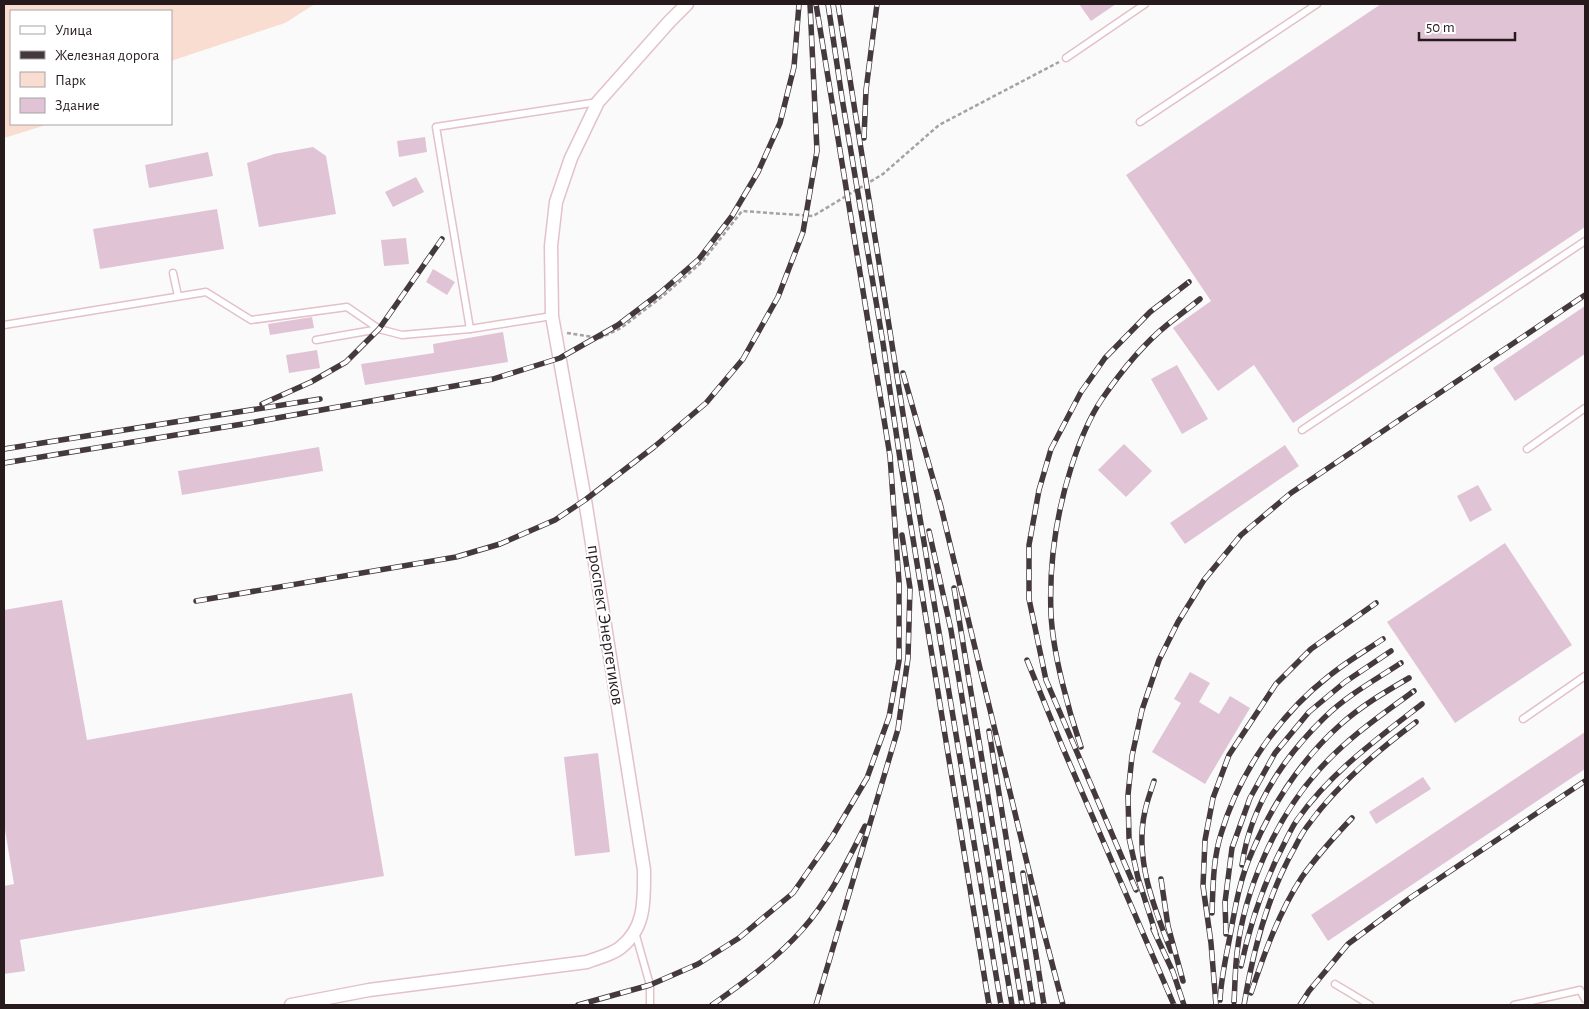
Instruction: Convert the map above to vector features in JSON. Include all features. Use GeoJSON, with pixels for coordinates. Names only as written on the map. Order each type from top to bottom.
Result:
{"type":"FeatureCollection","features":[{"type":"Feature","properties":{"kind":"street","name":"проспект Энергетиков"},"geometry":{"type":"LineString","coordinates":[[291,1005],[369,990],[587,962],[619,949],[635,932],[644,908],[644,870],[587,510],[552,316],[551,246],[556,202],[571,158],[598,102],[686,4]]}},
{"type":"Feature","properties":{"kind":"lane"},"geometry":{"type":"LineString","coordinates":[[1066,58],[1145,4]]}},
{"type":"Feature","properties":{"kind":"lane"},"geometry":{"type":"LineString","coordinates":[[1140,122],[1317,4]]}},
{"type":"Feature","properties":{"kind":"lane"},"geometry":{"type":"LineString","coordinates":[[470,329],[436,127],[598,102]]}},
{"type":"Feature","properties":{"kind":"lane"},"geometry":{"type":"LineString","coordinates":[[1302,430],[1585,241]]}},
{"type":"Feature","properties":{"kind":"lane"},"geometry":{"type":"LineString","coordinates":[[173,273],[178,296]]}},
{"type":"Feature","properties":{"kind":"lane"},"geometry":{"type":"LineString","coordinates":[[4,325],[206,292],[251,320],[347,307],[379,329],[402,335],[470,329],[552,316]]}},
{"type":"Feature","properties":{"kind":"lane"},"geometry":{"type":"LineString","coordinates":[[316,340],[379,329]]}},
{"type":"Feature","properties":{"kind":"lane"},"geometry":{"type":"LineString","coordinates":[[1527,449],[1585,408]]}},
{"type":"Feature","properties":{"kind":"lane"},"geometry":{"type":"LineString","coordinates":[[1522,719],[1585,676]]}},
{"type":"Feature","properties":{"kind":"lane"},"geometry":{"type":"LineString","coordinates":[[635,932],[650,985],[650,1005]]}},
{"type":"Feature","properties":{"kind":"lane"},"geometry":{"type":"LineString","coordinates":[[1335,984],[1370,1005]]}},
{"type":"Feature","properties":{"kind":"lane"},"geometry":{"type":"LineString","coordinates":[[1514,1005],[1582,988],[1585,999]]}},
{"type":"Feature","properties":{"kind":"path"},"geometry":{"type":"LineString","coordinates":[[555,332],[600,338],[621,328],[663,296],[702,262],[742,211],[813,216],[883,174],[939,125],[1066,58]]}},
{"type":"Feature","properties":{"kind":"green space"},"geometry":{"type":"Polygon","coordinates":[[[4,4],[315,4],[285,23],[172,61],[172,10],[10,10],[10,125],[44,125],[4,138],[4,4]]]}},
{"type":"Feature","properties":{"kind":"building"},"geometry":{"type":"Polygon","coordinates":[[[1079,4],[1116,4],[1091,21],[1079,4]]]}},
{"type":"Feature","properties":{"kind":"building"},"geometry":{"type":"Polygon","coordinates":[[[1381,4],[1585,4],[1585,227],[1293,423],[1254,365],[1218,391],[1173,328],[1211,301],[1126,175],[1381,4]]]}},
{"type":"Feature","properties":{"kind":"building"},"geometry":{"type":"Polygon","coordinates":[[[425,137],[427,152],[399,157],[397,141],[425,137]]]}},
{"type":"Feature","properties":{"kind":"building"},"geometry":{"type":"Polygon","coordinates":[[[313,147],[326,156],[336,214],[259,227],[247,163],[274,154],[313,147]]]}},
{"type":"Feature","properties":{"kind":"building"},"geometry":{"type":"Polygon","coordinates":[[[208,152],[213,176],[149,188],[145,165],[208,152]]]}},
{"type":"Feature","properties":{"kind":"building"},"geometry":{"type":"Polygon","coordinates":[[[416,177],[424,192],[393,207],[385,192],[416,177]]]}},
{"type":"Feature","properties":{"kind":"building"},"geometry":{"type":"Polygon","coordinates":[[[217,209],[224,249],[100,269],[93,229],[217,209]]]}},
{"type":"Feature","properties":{"kind":"building"},"geometry":{"type":"Polygon","coordinates":[[[406,238],[409,264],[384,266],[381,240],[406,238]]]}},
{"type":"Feature","properties":{"kind":"building"},"geometry":{"type":"Polygon","coordinates":[[[433,269],[455,282],[447,295],[426,282],[433,269]]]}},
{"type":"Feature","properties":{"kind":"building"},"geometry":{"type":"Polygon","coordinates":[[[1585,306],[1585,354],[1515,401],[1493,368],[1585,306]]]}},
{"type":"Feature","properties":{"kind":"building"},"geometry":{"type":"Polygon","coordinates":[[[312,317],[314,328],[270,335],[268,324],[312,317]]]}},
{"type":"Feature","properties":{"kind":"building"},"geometry":{"type":"Polygon","coordinates":[[[503,332],[508,362],[365,385],[361,364],[434,353],[433,344],[503,332]]]}},
{"type":"Feature","properties":{"kind":"building"},"geometry":{"type":"Polygon","coordinates":[[[317,350],[320,368],[289,373],[286,355],[317,350]]]}},
{"type":"Feature","properties":{"kind":"building"},"geometry":{"type":"Polygon","coordinates":[[[1177,365],[1208,419],[1182,434],[1151,379],[1177,365]]]}},
{"type":"Feature","properties":{"kind":"building"},"geometry":{"type":"Polygon","coordinates":[[[1124,444],[1152,471],[1126,497],[1098,470],[1124,444]]]}},
{"type":"Feature","properties":{"kind":"building"},"geometry":{"type":"Polygon","coordinates":[[[1285,445],[1299,466],[1185,544],[1170,523],[1285,445]]]}},
{"type":"Feature","properties":{"kind":"building"},"geometry":{"type":"Polygon","coordinates":[[[319,447],[323,471],[182,495],[178,471],[319,447]]]}},
{"type":"Feature","properties":{"kind":"building"},"geometry":{"type":"Polygon","coordinates":[[[1478,485],[1492,510],[1470,522],[1457,496],[1478,485]]]}},
{"type":"Feature","properties":{"kind":"building"},"geometry":{"type":"Polygon","coordinates":[[[1505,543],[1572,645],[1455,723],[1387,622],[1505,543]]]}},
{"type":"Feature","properties":{"kind":"building"},"geometry":{"type":"Polygon","coordinates":[[[62,600],[87,740],[352,693],[384,876],[20,940],[25,971],[4,974],[4,886],[14,884],[4,824],[4,610],[62,600]]]}},
{"type":"Feature","properties":{"kind":"building"},"geometry":{"type":"Polygon","coordinates":[[[1190,672],[1210,683],[1199,702],[1219,714],[1230,696],[1250,708],[1205,784],[1152,752],[1181,703],[1174,699],[1190,672]]]}},
{"type":"Feature","properties":{"kind":"building"},"geometry":{"type":"Polygon","coordinates":[[[1585,732],[1585,769],[1328,941],[1311,915],[1585,732]]]}},
{"type":"Feature","properties":{"kind":"building"},"geometry":{"type":"Polygon","coordinates":[[[598,753],[610,852],[575,856],[564,757],[598,753]]]}},
{"type":"Feature","properties":{"kind":"building"},"geometry":{"type":"Polygon","coordinates":[[[1423,777],[1431,789],[1376,824],[1369,812],[1423,777]]]}},
{"type":"Feature","properties":{"kind":"railway"},"geometry":{"type":"LineString","coordinates":[[4,463],[249,423],[493,379],[560,358],[618,325],[660,293],[699,259],[732,216],[758,172],[780,123],[794,67],[799,4]]}},
{"type":"Feature","properties":{"kind":"railway"},"geometry":{"type":"LineString","coordinates":[[196,601],[456,557],[500,544],[555,520],[585,500],[654,447],[706,403],[743,359],[778,297],[803,232],[817,151],[810,4]]}},
{"type":"Feature","properties":{"kind":"railway"},"geometry":{"type":"LineString","coordinates":[[578,1005],[650,985],[698,964],[739,938],[793,893],[832,837],[867,778],[889,717],[899,661],[899,582],[890,456],[816,4]]}},
{"type":"Feature","properties":{"kind":"railway"},"geometry":{"type":"LineString","coordinates":[[828,4],[989,1005]]}},
{"type":"Feature","properties":{"kind":"railway"},"geometry":{"type":"LineString","coordinates":[[838,4],[910,458],[1001,1005]]}},
{"type":"Feature","properties":{"kind":"railway"},"geometry":{"type":"LineString","coordinates":[[864,138],[866,90],[877,4]]}},
{"type":"Feature","properties":{"kind":"railway"},"geometry":{"type":"LineString","coordinates":[[262,404],[311,382],[346,362],[379,329],[442,239]]}},
{"type":"Feature","properties":{"kind":"railway"},"geometry":{"type":"LineString","coordinates":[[1136,890],[1046,680],[1029,599],[1029,545],[1039,490],[1051,449],[1081,392],[1105,358],[1150,312],[1189,282]]}},
{"type":"Feature","properties":{"kind":"railway"},"geometry":{"type":"LineString","coordinates":[[1156,934],[1138,878],[1129,838],[1128,795],[1132,756],[1142,710],[1159,660],[1178,622],[1204,580],[1241,535],[1291,493],[1585,295]]}},
{"type":"Feature","properties":{"kind":"railway"},"geometry":{"type":"LineString","coordinates":[[1081,747],[1062,681],[1052,630],[1052,559],[1061,504],[1084,432],[1109,389],[1149,341],[1200,299]]}},
{"type":"Feature","properties":{"kind":"railway"},"geometry":{"type":"LineString","coordinates":[[903,373],[941,507],[1063,1005]]}},
{"type":"Feature","properties":{"kind":"railway"},"geometry":{"type":"LineString","coordinates":[[4,449],[320,399]]}},
{"type":"Feature","properties":{"kind":"railway"},"geometry":{"type":"LineString","coordinates":[[929,531],[951,630],[1012,1005]]}},
{"type":"Feature","properties":{"kind":"railway"},"geometry":{"type":"LineString","coordinates":[[816,1005],[898,729],[908,658],[910,588],[902,535]]}},
{"type":"Feature","properties":{"kind":"railway"},"geometry":{"type":"LineString","coordinates":[[954,588],[1022,1005]]}},
{"type":"Feature","properties":{"kind":"railway"},"geometry":{"type":"LineString","coordinates":[[1216,1005],[1211,943],[1203,886],[1205,840],[1213,798],[1229,755],[1276,684],[1311,649],[1376,603]]}},
{"type":"Feature","properties":{"kind":"railway"},"geometry":{"type":"LineString","coordinates":[[1212,913],[1218,844],[1238,789],[1250,767],[1278,727],[1311,691],[1342,666],[1383,639]]}},
{"type":"Feature","properties":{"kind":"railway"},"geometry":{"type":"LineString","coordinates":[[1226,934],[1225,902],[1232,848],[1250,798],[1275,753],[1309,712],[1345,682],[1391,651]]}},
{"type":"Feature","properties":{"kind":"railway"},"geometry":{"type":"LineString","coordinates":[[1027,660],[1062,746],[1174,1005]]}},
{"type":"Feature","properties":{"kind":"railway"},"geometry":{"type":"LineString","coordinates":[[1242,865],[1252,824],[1261,804],[1282,767],[1295,750],[1309,733],[1342,703],[1401,663]]}},
{"type":"Feature","properties":{"kind":"railway"},"geometry":{"type":"LineString","coordinates":[[1220,1000],[1221,984],[1241,883],[1248,862],[1269,817],[1289,784],[1326,738],[1365,705],[1409,678]]}},
{"type":"Feature","properties":{"kind":"railway"},"geometry":{"type":"LineString","coordinates":[[1234,1002],[1237,953],[1247,905],[1264,856],[1289,810],[1318,771],[1340,748],[1414,691]]}},
{"type":"Feature","properties":{"kind":"railway"},"geometry":{"type":"LineString","coordinates":[[1241,966],[1253,919],[1264,888],[1297,820],[1339,772],[1422,704]]}},
{"type":"Feature","properties":{"kind":"railway"},"geometry":{"type":"LineString","coordinates":[[1244,1005],[1262,924],[1276,885],[1303,832],[1320,809],[1345,782],[1373,756],[1416,722]]}},
{"type":"Feature","properties":{"kind":"railway"},"geometry":{"type":"LineString","coordinates":[[989,731],[1033,1005]]}},
{"type":"Feature","properties":{"kind":"railway"},"geometry":{"type":"LineString","coordinates":[[1154,781],[1145,811],[1142,847],[1152,900],[1171,951]]}},
{"type":"Feature","properties":{"kind":"railway"},"geometry":{"type":"LineString","coordinates":[[1300,1005],[1309,991],[1348,944],[1410,898],[1585,781]]}},
{"type":"Feature","properties":{"kind":"railway"},"geometry":{"type":"LineString","coordinates":[[1251,993],[1273,934],[1294,890],[1332,839],[1352,818]]}},
{"type":"Feature","properties":{"kind":"railway"},"geometry":{"type":"LineString","coordinates":[[712,1005],[770,961],[801,931],[829,894],[865,826]]}},
{"type":"Feature","properties":{"kind":"railway"},"geometry":{"type":"LineString","coordinates":[[1023,873],[1044,1005]]}},
{"type":"Feature","properties":{"kind":"railway"},"geometry":{"type":"LineString","coordinates":[[1161,879],[1168,926],[1183,981]]}},
{"type":"Feature","properties":{"kind":"railway"},"geometry":{"type":"LineString","coordinates":[[1153,929],[1173,972],[1184,1005]]}}]}
